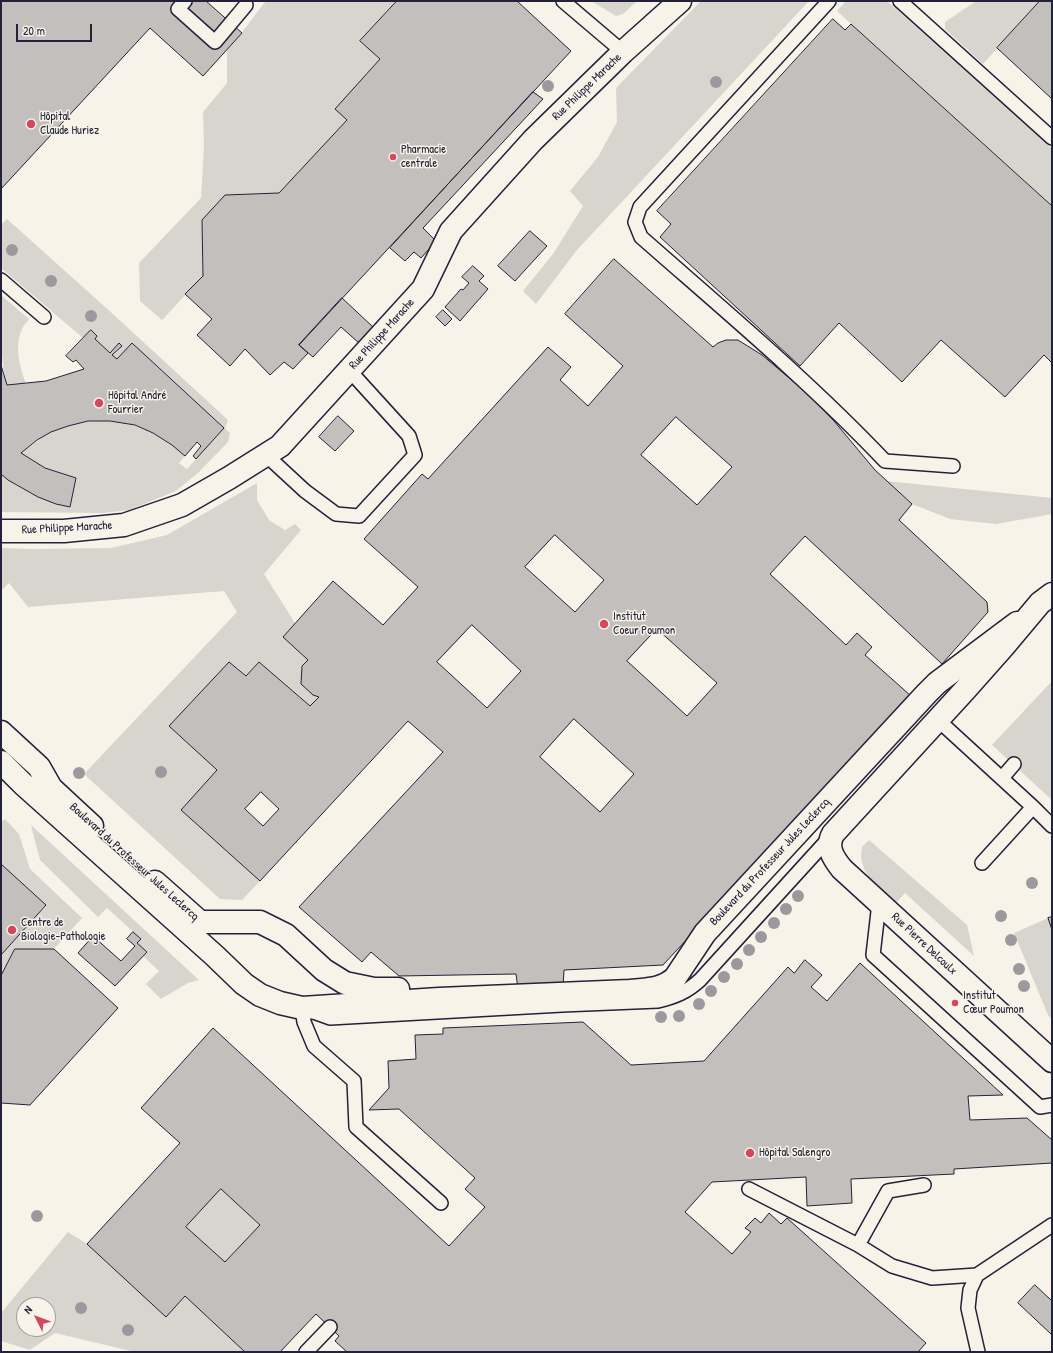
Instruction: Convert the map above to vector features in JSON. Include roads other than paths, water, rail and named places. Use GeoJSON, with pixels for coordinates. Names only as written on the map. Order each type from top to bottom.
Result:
{"type":"FeatureCollection","features":[{"type":"Feature","properties":{"kind":"street","name":"Rue Philippe Marache"},"geometry":{"type":"LineString","coordinates":[[1,530],[64,531],[124,525],[182,505],[280,446],[423,289],[451,231],[533,140],[622,52],[680,1]]}},
{"type":"Feature","properties":{"kind":"street","name":"Boulevard du Professeur Jules Leclercq"},"geometry":{"type":"LineString","coordinates":[[1042,611],[1040,603],[1052,594]]}},
{"type":"Feature","properties":{"kind":"street","name":"Boulevard du Professeur Jules Leclercq"},"geometry":{"type":"LineString","coordinates":[[833,834],[1004,646],[1042,611]]}},
{"type":"Feature","properties":{"kind":"street","name":"Boulevard du Professeur Jules Leclercq"},"geometry":{"type":"LineString","coordinates":[[1,762],[244,984],[260,995],[280,1003],[302,1008],[466,998],[630,991],[659,988],[668,984],[681,970],[705,933],[927,693],[937,684],[1042,611]]}},
{"type":"Feature","properties":{"kind":"street","name":"Boulevard du Professeur Jules Leclercq"},"geometry":{"type":"LineString","coordinates":[[1,732],[39,767],[51,788],[200,922],[260,922],[286,935],[324,970],[344,983],[374,989],[440,990],[466,998]]}},
{"type":"Feature","properties":{"kind":"street","name":"Rue Pierre Delcoulx"},"geometry":{"type":"LineString","coordinates":[[833,834],[830,839],[830,849],[837,862],[1052,1061]]}},
{"type":"Feature","properties":{"kind":"lane"},"geometry":{"type":"LineString","coordinates":[[185,1],[178,9],[215,42],[246,2]]}},
{"type":"Feature","properties":{"kind":"lane"},"geometry":{"type":"LineString","coordinates":[[563,1],[622,52]]}},
{"type":"Feature","properties":{"kind":"lane"},"geometry":{"type":"LineString","coordinates":[[829,1],[640,207],[635,222],[642,237],[819,395],[885,461],[953,466]]}},
{"type":"Feature","properties":{"kind":"lane"},"geometry":{"type":"LineString","coordinates":[[900,1],[1052,138]]}},
{"type":"Feature","properties":{"kind":"lane"},"geometry":{"type":"LineString","coordinates":[[1,280],[44,317]]}},
{"type":"Feature","properties":{"kind":"lane"},"geometry":{"type":"LineString","coordinates":[[266,455],[305,491],[336,514],[359,516],[415,455],[409,436],[349,370]]}},
{"type":"Feature","properties":{"kind":"lane"},"geometry":{"type":"LineString","coordinates":[[938,720],[1052,826]]}},
{"type":"Feature","properties":{"kind":"lane"},"geometry":{"type":"LineString","coordinates":[[1002,778],[1014,764]]}},
{"type":"Feature","properties":{"kind":"lane"},"geometry":{"type":"LineString","coordinates":[[982,863],[1033,807]]}},
{"type":"Feature","properties":{"kind":"lane"},"geometry":{"type":"LineString","coordinates":[[441,1203],[356,1127],[354,1081],[314,1046],[304,1022],[302,1008],[330,1018],[658,1001],[672,998],[689,990],[700,980],[833,834]]}},
{"type":"Feature","properties":{"kind":"lane"},"geometry":{"type":"LineString","coordinates":[[879,902],[873,955],[1040,1107],[1052,1105]]}},
{"type":"Feature","properties":{"kind":"lane"},"geometry":{"type":"LineString","coordinates":[[858,1245],[888,1191],[924,1185]]}},
{"type":"Feature","properties":{"kind":"lane"},"geometry":{"type":"LineString","coordinates":[[749,1189],[858,1245],[892,1266],[932,1278],[976,1275],[1052,1225]]}},
{"type":"Feature","properties":{"kind":"lane"},"geometry":{"type":"LineString","coordinates":[[976,1275],[970,1290],[968,1308],[978,1352]]}},
{"type":"Feature","properties":{"kind":"lane"},"geometry":{"type":"LineString","coordinates":[[306,1352],[330,1327]]}},
{"type":"Feature","properties":{"kind":"place","name":"Hôpital Claude Huriez"},"geometry":{"type":"Point","coordinates":[31,124]}},
{"type":"Feature","properties":{"kind":"place","name":"Pharmacie centrale"},"geometry":{"type":"Point","coordinates":[393,157]}},
{"type":"Feature","properties":{"kind":"place","name":"Hôpital André Fourrier"},"geometry":{"type":"Point","coordinates":[99,403]}},
{"type":"Feature","properties":{"kind":"place","name":"Institut Coeur Poumon"},"geometry":{"type":"Point","coordinates":[604,624]}},
{"type":"Feature","properties":{"kind":"place","name":"Centre de Biologie-Pathologie"},"geometry":{"type":"Point","coordinates":[12,930]}},
{"type":"Feature","properties":{"kind":"place","name":"Institut Cœur Poumon"},"geometry":{"type":"Point","coordinates":[955,1003]}},
{"type":"Feature","properties":{"kind":"place","name":"Hôpital Salengro"},"geometry":{"type":"Point","coordinates":[750,1153]}}]}
